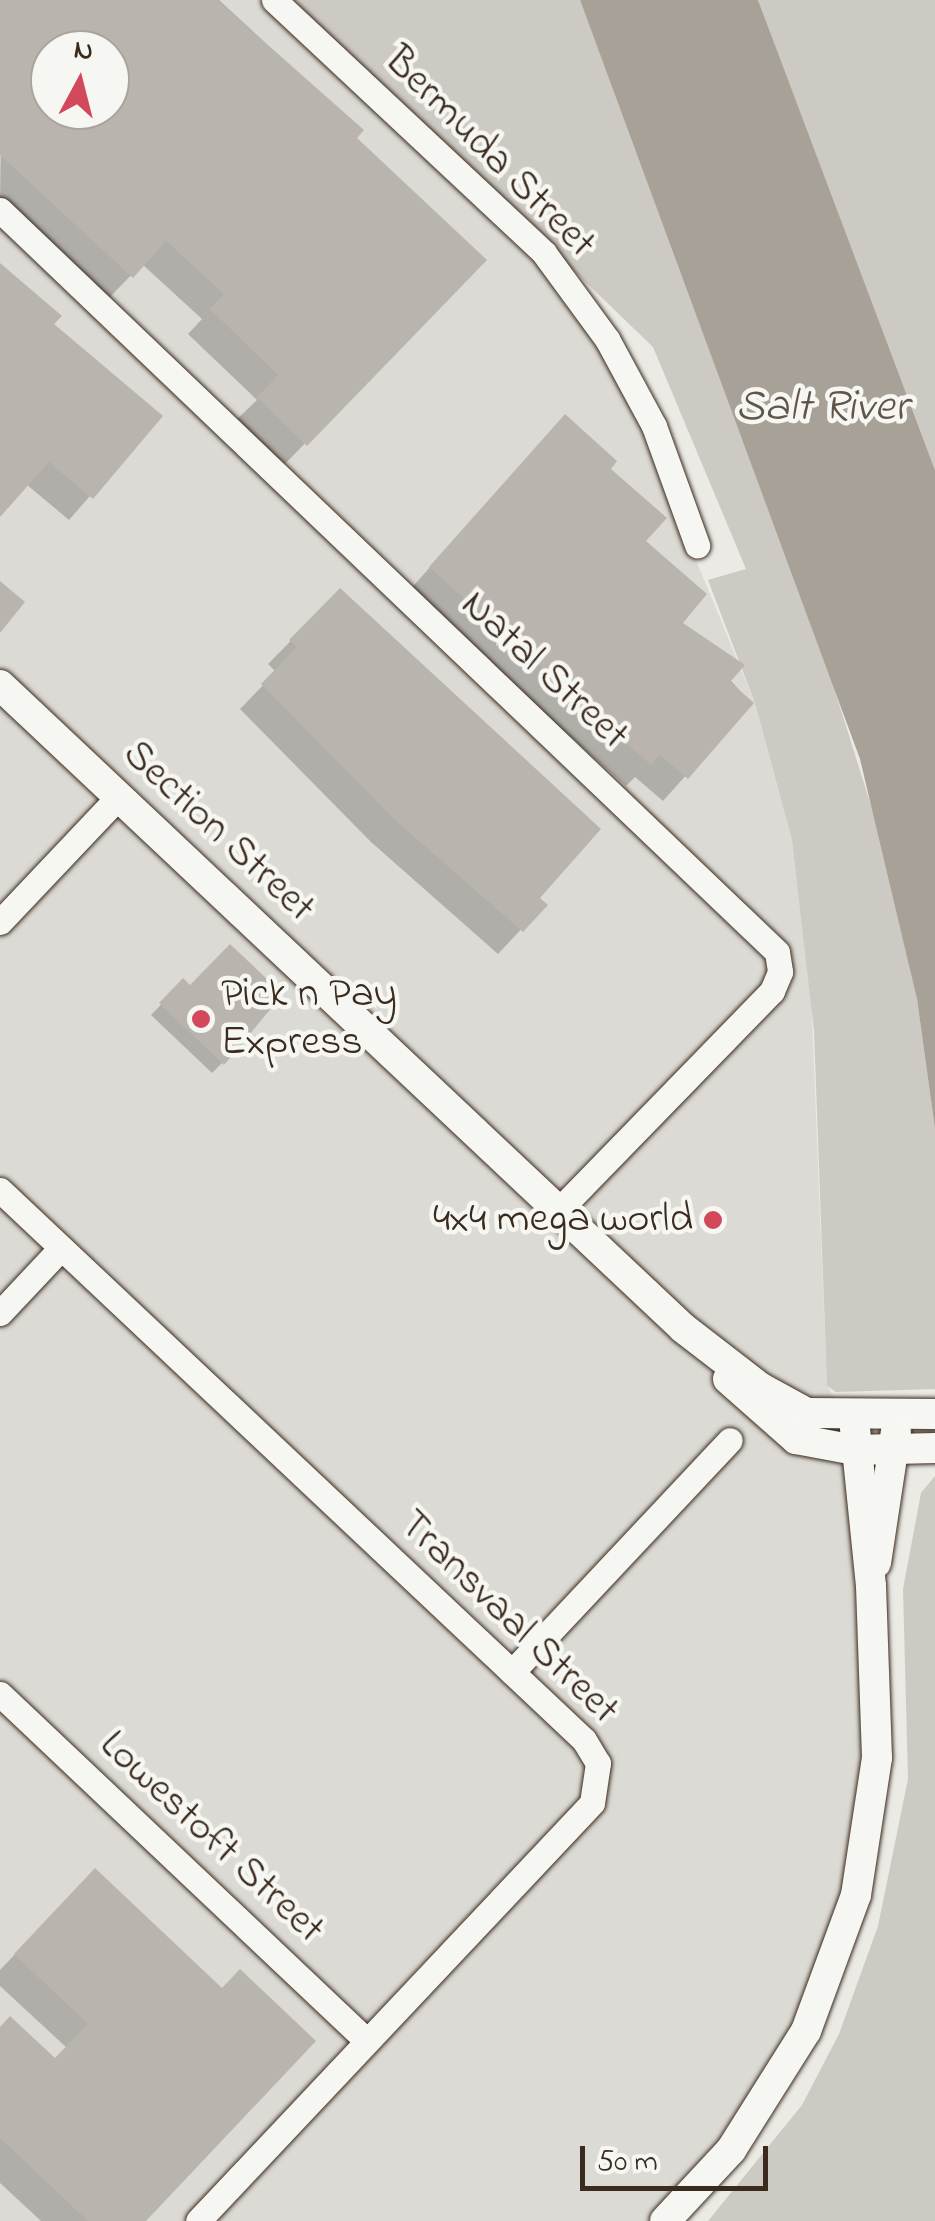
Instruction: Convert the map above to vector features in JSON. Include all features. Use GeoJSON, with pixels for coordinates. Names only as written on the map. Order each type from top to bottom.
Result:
{"type":"FeatureCollection","features":[{"type":"Feature","properties":{"kind":"street","name":"Bermuda Street"},"geometry":{"type":"LineString","coordinates":[[274,0],[544,253],[607,339],[654,426],[697,545]]}},
{"type":"Feature","properties":{"kind":"street","name":"Natal Street"},"geometry":{"type":"LineString","coordinates":[[0,210],[777,952],[780,972],[772,991],[557,1212]]}},
{"type":"Feature","properties":{"kind":"street","name":"Section Street"},"geometry":{"type":"LineString","coordinates":[[0,685],[683,1328],[775,1427],[796,1440],[855,1450],[935,1448]]}},
{"type":"Feature","properties":{"kind":"street"},"geometry":{"type":"LineString","coordinates":[[0,922],[118,796]]}},
{"type":"Feature","properties":{"kind":"street","name":"Transvaal Street"},"geometry":{"type":"LineString","coordinates":[[0,1190],[593,1752],[597,1791],[198,2221]]}},
{"type":"Feature","properties":{"kind":"street"},"geometry":{"type":"LineString","coordinates":[[0,1312],[60,1248]]}},
{"type":"Feature","properties":{"kind":"street","name":"Section Street"},"geometry":{"type":"LineString","coordinates":[[683,1328],[786,1404],[854,1418],[935,1414]]}},
{"type":"Feature","properties":{"kind":"street"},"geometry":{"type":"LineString","coordinates":[[871,1586],[896,1449],[895,1416]]}},
{"type":"Feature","properties":{"kind":"street"},"geometry":{"type":"LineString","coordinates":[[665,2221],[764,2103],[806,2031],[842,1946],[868,1838],[877,1758],[871,1586],[854,1418]]}},
{"type":"Feature","properties":{"kind":"street"},"geometry":{"type":"LineString","coordinates":[[512,1672],[730,1440]]}},
{"type":"Feature","properties":{"kind":"street","name":"Lowestoft Street"},"geometry":{"type":"LineString","coordinates":[[0,1694],[367,2041]]}},
{"type":"Feature","properties":{"kind":"shaded area"},"geometry":{"type":"Polygon","coordinates":[[[0,0],[272,0],[542,254],[605,340],[755,703],[792,840],[811,993],[827,1386],[871,1462],[875,1775],[811,2019],[662,2221],[0,2221],[0,0]]]}},
{"type":"Feature","properties":{"kind":"shaded area"},"geometry":{"type":"Polygon","coordinates":[[[293,0],[580,0],[813,621],[880,834],[917,999],[935,1129],[935,1389],[836,1392],[827,1386],[814,1031],[792,840],[755,703],[708,580],[746,569],[653,347],[293,0]]]}},
{"type":"Feature","properties":{"kind":"shaded area"},"geometry":{"type":"Polygon","coordinates":[[[758,0],[935,0],[935,470],[844,229],[758,0]]]}},
{"type":"Feature","properties":{"kind":"shaded area"},"geometry":{"type":"Polygon","coordinates":[[[935,1476],[935,2221],[708,2221],[802,2105],[839,2034],[878,1926],[908,1779],[903,1589],[921,1493],[935,1476]]]}},
{"type":"Feature","properties":{"kind":"water","name":"Salt River"},"geometry":{"type":"Polygon","coordinates":[[[580,0],[758,0],[935,470],[935,1129],[917,999],[860,759],[580,0]]]}},
{"type":"Feature","properties":{"kind":"building"},"geometry":{"type":"Polygon","coordinates":[[[0,0],[217,0],[364,130],[357,138],[487,260],[307,446],[257,397],[278,375],[210,309],[224,294],[166,241],[133,278],[0,155],[0,0]]]}},
{"type":"Feature","properties":{"kind":"building"},"geometry":{"type":"Polygon","coordinates":[[[0,263],[62,316],[54,324],[163,416],[93,499],[49,462],[0,517],[0,263]]]}},
{"type":"Feature","properties":{"kind":"building"},"geometry":{"type":"Polygon","coordinates":[[[565,414],[617,461],[611,469],[667,518],[646,541],[707,594],[683,623],[745,665],[730,682],[754,703],[688,779],[660,755],[651,765],[429,567],[565,414]]]}},
{"type":"Feature","properties":{"kind":"building"},"geometry":{"type":"Polygon","coordinates":[[[0,581],[25,602],[0,633],[0,581]]]}},
{"type":"Feature","properties":{"kind":"building"},"geometry":{"type":"Polygon","coordinates":[[[340,588],[601,829],[540,898],[548,905],[523,932],[394,819],[261,684],[297,647],[289,640],[340,588]]]}},
{"type":"Feature","properties":{"kind":"building"},"geometry":{"type":"Polygon","coordinates":[[[230,944],[283,994],[224,1065],[159,1003],[183,978],[190,985],[230,944]]]}},
{"type":"Feature","properties":{"kind":"building"},"geometry":{"type":"Polygon","coordinates":[[[95,1868],[222,1988],[240,1969],[316,2041],[146,2221],[88,2221],[0,2138],[0,2027],[10,2016],[55,2058],[88,2024],[14,1954],[95,1868]]]}},
{"type":"Feature","properties":{"kind":"place","name":"Pick n Pay Express"},"geometry":{"type":"Point","coordinates":[201,1019]}},
{"type":"Feature","properties":{"kind":"place","name":"4x4 mega world"},"geometry":{"type":"Point","coordinates":[713,1220]}}]}
